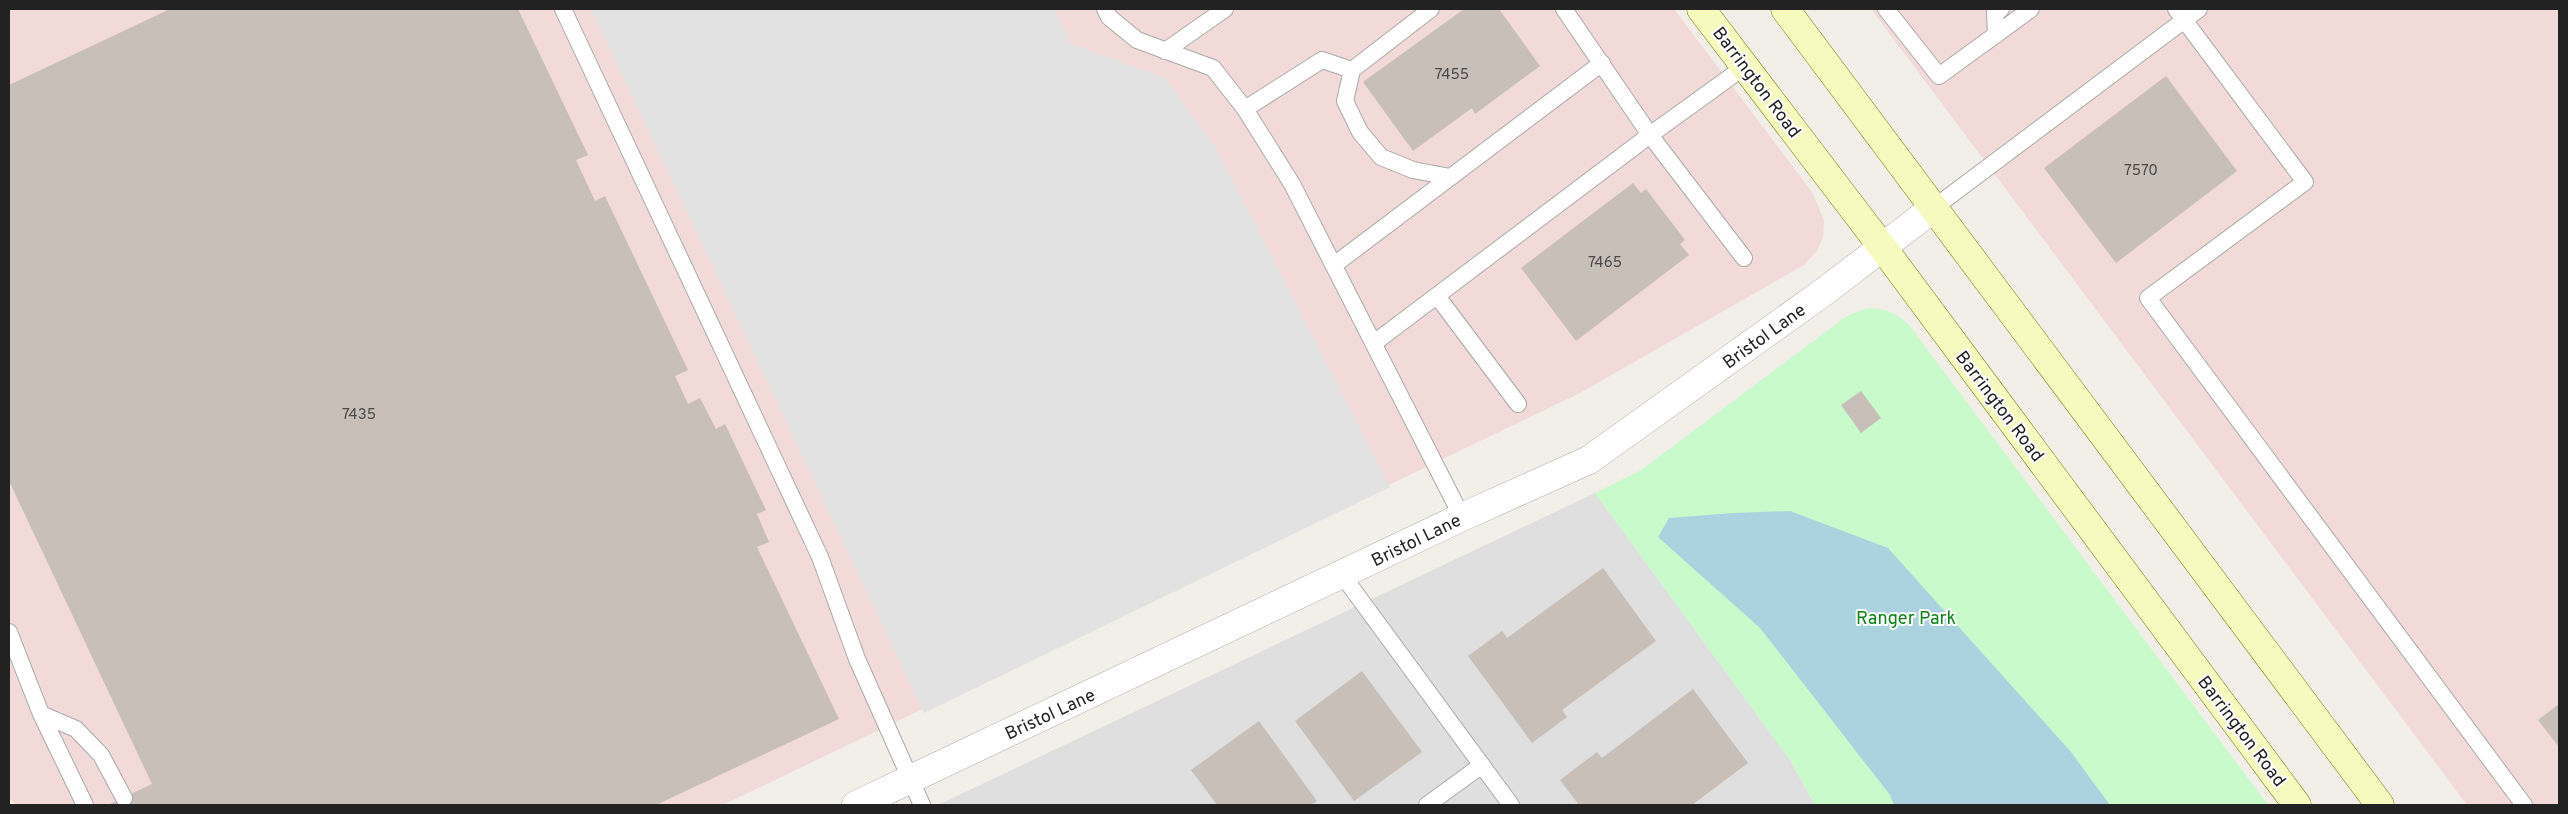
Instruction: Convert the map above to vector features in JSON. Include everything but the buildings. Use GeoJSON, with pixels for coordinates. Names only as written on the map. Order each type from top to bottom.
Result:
{"type":"FeatureCollection","features":[{"type":"Feature","properties":{"kind":"main road","name":"Barrington Road"},"geometry":{"type":"LineString","coordinates":[[1701,9],[1883,248],[2297,805]]}},
{"type":"Feature","properties":{"kind":"main road"},"geometry":{"type":"LineString","coordinates":[[1785,9],[1935,207],[2380,805]]}},
{"type":"Feature","properties":{"kind":"street","name":"Bristol Lane"},"geometry":{"type":"LineString","coordinates":[[856,805],[1343,576],[1462,517],[1589,460],[1761,338],[1935,207]]}},
{"type":"Feature","properties":{"kind":"lane"},"geometry":{"type":"LineString","coordinates":[[563,9],[820,557],[857,659],[922,805]]}},
{"type":"Feature","properties":{"kind":"lane"},"geometry":{"type":"LineString","coordinates":[[1105,9],[1109,17],[1137,40],[1213,68],[1245,110],[1292,184],[1462,517]]}},
{"type":"Feature","properties":{"kind":"lane"},"geometry":{"type":"LineString","coordinates":[[1165,51],[1225,9]]}},
{"type":"Feature","properties":{"kind":"lane"},"geometry":{"type":"LineString","coordinates":[[1431,9],[1352,70],[1345,101],[1360,132],[1380,157],[1413,170],[1450,177]]}},
{"type":"Feature","properties":{"kind":"lane"},"geometry":{"type":"LineString","coordinates":[[1564,9],[1650,135],[1744,258]]}},
{"type":"Feature","properties":{"kind":"lane"},"geometry":{"type":"LineString","coordinates":[[1886,9],[1940,76],[2031,9]]}},
{"type":"Feature","properties":{"kind":"lane"},"geometry":{"type":"LineString","coordinates":[[1996,35],[1995,13],[2001,9]]}},
{"type":"Feature","properties":{"kind":"lane"},"geometry":{"type":"LineString","coordinates":[[1935,207],[2180,14],[2199,9]]}},
{"type":"Feature","properties":{"kind":"lane"},"geometry":{"type":"LineString","coordinates":[[2180,14],[2305,182],[2148,298],[2524,805]]}},
{"type":"Feature","properties":{"kind":"lane"},"geometry":{"type":"LineString","coordinates":[[1245,110],[1322,60],[1352,70]]}},
{"type":"Feature","properties":{"kind":"lane"},"geometry":{"type":"LineString","coordinates":[[1334,265],[1602,63]]}},
{"type":"Feature","properties":{"kind":"lane"},"geometry":{"type":"LineString","coordinates":[[1374,343],[1650,135],[1744,67]]}},
{"type":"Feature","properties":{"kind":"lane"},"geometry":{"type":"LineString","coordinates":[[1437,296],[1518,404]]}},
{"type":"Feature","properties":{"kind":"lane"},"geometry":{"type":"LineString","coordinates":[[1343,576],[1512,805]]}},
{"type":"Feature","properties":{"kind":"lane"},"geometry":{"type":"LineString","coordinates":[[9,632],[41,714],[85,805]]}},
{"type":"Feature","properties":{"kind":"lane"},"geometry":{"type":"LineString","coordinates":[[41,714],[76,729],[101,755],[124,798]]}},
{"type":"Feature","properties":{"kind":"lane"},"geometry":{"type":"LineString","coordinates":[[1428,805],[1482,765]]}},
{"type":"Feature","properties":{"kind":"shaded area"},"geometry":{"type":"Polygon","coordinates":[[[9,9],[1674,9],[1812,192],[1824,220],[1823,237],[1817,251],[1804,265],[1580,393],[723,805],[16,805],[9,798],[9,9]]]}},
{"type":"Feature","properties":{"kind":"shaded area"},"geometry":{"type":"Polygon","coordinates":[[[591,9],[1054,9],[1071,44],[1165,78],[1216,148],[1390,487],[924,713],[591,9]]]}},
{"type":"Feature","properties":{"kind":"shaded area"},"geometry":{"type":"Polygon","coordinates":[[[1871,9],[2559,9],[2559,805],[2467,805],[1871,9]]]}},
{"type":"Feature","properties":{"kind":"shaded area"},"geometry":{"type":"Polygon","coordinates":[[[1595,493],[1790,760],[1815,805],[938,805],[1595,493]]]}},
{"type":"Feature","properties":{"kind":"green space","name":"Ranger Park"},"geometry":{"type":"Polygon","coordinates":[[[1867,308],[1890,312],[1900,317],[1909,325],[2268,805],[1815,805],[1790,760],[1595,493],[1641,470],[1847,316],[1867,308]]]}},
{"type":"Feature","properties":{"kind":"water"},"geometry":{"type":"Polygon","coordinates":[[[1790,511],[1888,548],[2071,752],[2110,805],[1894,805],[1890,795],[1760,628],[1658,537],[1669,518],[1790,511]]]}}]}
